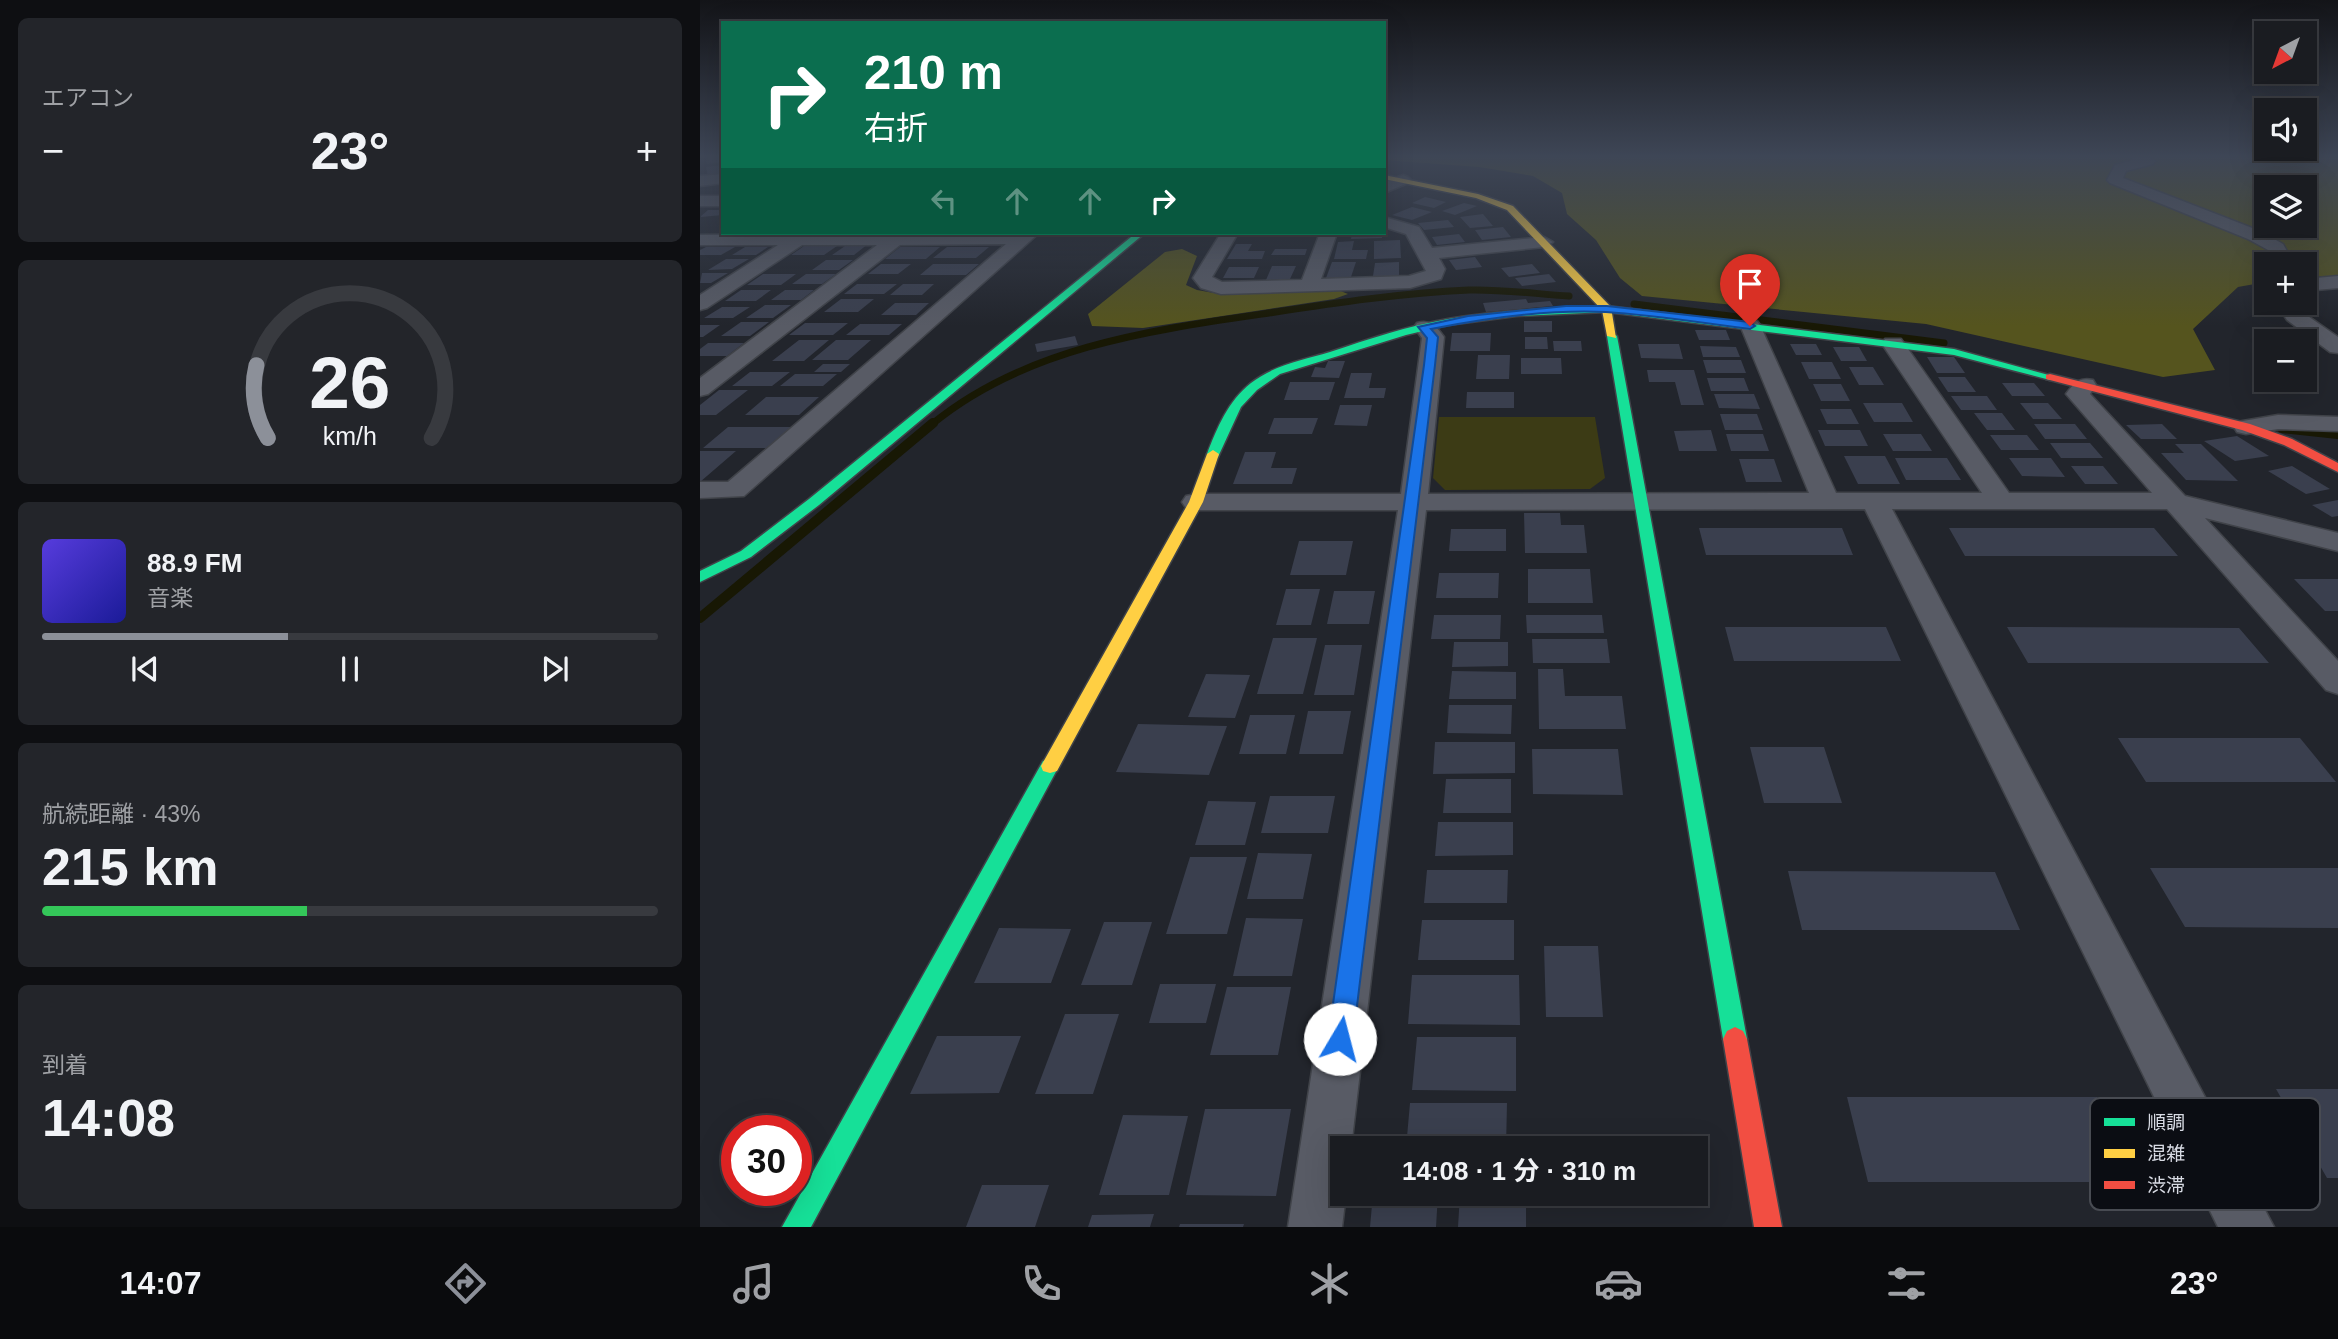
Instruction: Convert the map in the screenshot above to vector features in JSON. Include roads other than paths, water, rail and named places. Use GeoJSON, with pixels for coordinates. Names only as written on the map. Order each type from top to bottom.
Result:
{"type":"FeatureCollection","features":[{"type":"Feature","properties":{"kind":"street"},"geometry":{"type":"LineString","coordinates":[[1514,212],[1607,309],[1768,1227]]}},
{"type":"Feature","properties":{"kind":"street"},"geometry":{"type":"LineString","coordinates":[[2197,212],[2254,235],[2277,248],[2279,252]]}},
{"type":"Feature","properties":{"kind":"street"},"geometry":{"type":"LineString","coordinates":[[1227,235],[1202,278],[1208,284],[1221,288],[1410,282],[1434,275],[1436,269],[1429,254],[1413,231],[1386,223]]}},
{"type":"Feature","properties":{"kind":"street"},"geometry":{"type":"LineString","coordinates":[[700,240],[721,228]]}},
{"type":"Feature","properties":{"kind":"street"},"geometry":{"type":"LineString","coordinates":[[700,577],[746,554],[814,502],[1139,235]]}},
{"type":"Feature","properties":{"kind":"street"},"geometry":{"type":"LineString","coordinates":[[1310,284],[1327,235]]}},
{"type":"Feature","properties":{"kind":"street"},"geometry":{"type":"LineString","coordinates":[[700,240],[1027,236]]}},
{"type":"Feature","properties":{"kind":"street"},"geometry":{"type":"LineString","coordinates":[[700,490],[735,490],[1027,236]]}},
{"type":"Feature","properties":{"kind":"street"},"geometry":{"type":"LineString","coordinates":[[700,389],[896,239]]}},
{"type":"Feature","properties":{"kind":"street"},"geometry":{"type":"LineString","coordinates":[[700,304],[798,240]]}},
{"type":"Feature","properties":{"kind":"street"},"geometry":{"type":"LineString","coordinates":[[1429,254],[1544,242]]}},
{"type":"Feature","properties":{"kind":"street"},"geometry":{"type":"LineString","coordinates":[[2317,284],[2338,282]]}},
{"type":"Feature","properties":{"kind":"street"},"geometry":{"type":"LineString","coordinates":[[796,1227],[1196,502],[1232,407],[1247,390],[1264,378],[1295,365],[1424,327],[1505,315],[1566,309],[1607,309],[1954,352],[2246,428],[2288,442],[2338,468]]}},
{"type":"Feature","properties":{"kind":"street"},"geometry":{"type":"LineString","coordinates":[[2293,315],[2338,347]]}},
{"type":"Feature","properties":{"kind":"street"},"geometry":{"type":"LineString","coordinates":[[1750,326],[1826,502]]}},
{"type":"Feature","properties":{"kind":"street"},"geometry":{"type":"LineString","coordinates":[[1315,1227],[1433,337],[1424,327]]}},
{"type":"Feature","properties":{"kind":"street"},"geometry":{"type":"LineString","coordinates":[[1893,344],[2000,500]]}},
{"type":"Feature","properties":{"kind":"street"},"geometry":{"type":"LineString","coordinates":[[2085,385],[2078,394],[2172,501],[2338,681]]}},
{"type":"Feature","properties":{"kind":"street"},"geometry":{"type":"LineString","coordinates":[[2246,428],[2278,422],[2338,424]]}},
{"type":"Feature","properties":{"kind":"street"},"geometry":{"type":"LineString","coordinates":[[1874,501],[2181,1098]]}},
{"type":"Feature","properties":{"kind":"street"},"geometry":{"type":"LineString","coordinates":[[1196,502],[2172,501],[2338,542]]}},
{"type":"Feature","properties":{"kind":"street"},"geometry":{"type":"LineString","coordinates":[[2238,1210],[2247,1227]]}},
{"type":"Feature","properties":{"kind":"waterway"},"geometry":{"type":"LineString","coordinates":[[931,425],[968,398],[1007,377],[1048,360],[1135,335],[1294,309],[1418,293],[1481,290],[1569,296]]}},
{"type":"Feature","properties":{"kind":"waterway"},"geometry":{"type":"LineString","coordinates":[[1634,304],[1944,343]]}},
{"type":"Feature","properties":{"kind":"waterway"},"geometry":{"type":"LineString","coordinates":[[700,618],[933,423]]}},
{"type":"Feature","properties":{"kind":"waterway"},"geometry":{"type":"LineString","coordinates":[[2282,428],[2338,434]]}}]}
